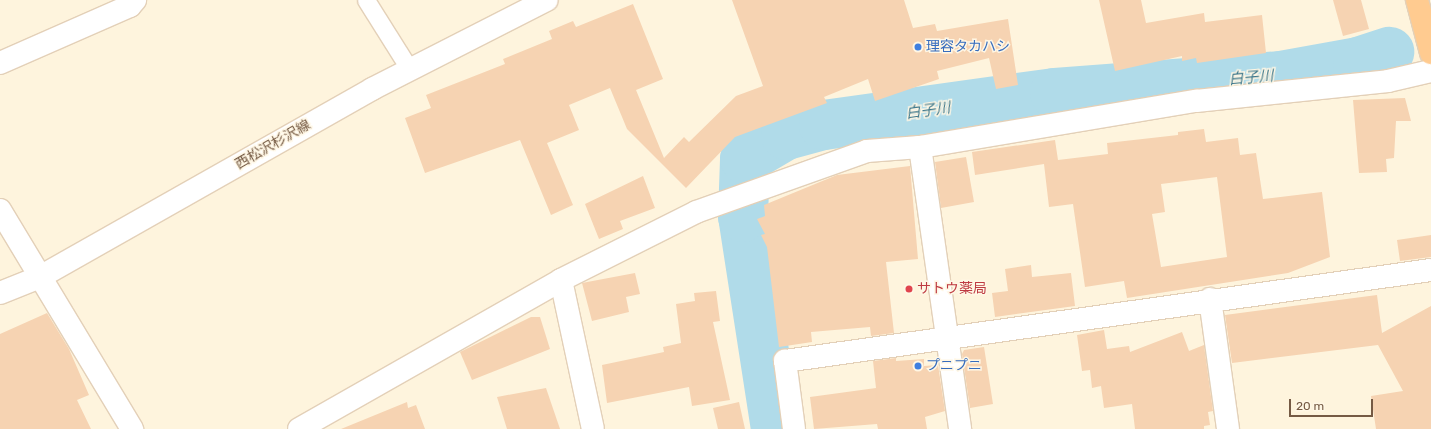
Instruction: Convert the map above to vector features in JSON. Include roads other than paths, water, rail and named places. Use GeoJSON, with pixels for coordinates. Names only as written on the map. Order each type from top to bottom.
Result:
{"type":"FeatureCollection","features":[{"type":"Feature","properties":{"kind":"highway"},"geometry":{"type":"LineString","coordinates":[[1417,0],[1431,53]]}},
{"type":"Feature","properties":{"kind":"street"},"geometry":{"type":"LineString","coordinates":[[0,63],[130,6],[135,0]]}},
{"type":"Feature","properties":{"kind":"street","name":"西松沢杉沢線"},"geometry":{"type":"LineString","coordinates":[[0,293],[40,277],[410,70],[547,0]]}},
{"type":"Feature","properties":{"kind":"street"},"geometry":{"type":"LineString","coordinates":[[299,429],[561,280],[696,212],[866,151],[920,147],[1196,101],[1388,81],[1431,71]]}},
{"type":"Feature","properties":{"kind":"street"},"geometry":{"type":"LineString","coordinates":[[920,147],[960,429]]}},
{"type":"Feature","properties":{"kind":"street"},"geometry":{"type":"LineString","coordinates":[[0,210],[132,429]]}},
{"type":"Feature","properties":{"kind":"street"},"geometry":{"type":"LineString","coordinates":[[794,429],[785,361],[947,335],[1431,270]]}},
{"type":"Feature","properties":{"kind":"street"},"geometry":{"type":"LineString","coordinates":[[561,280],[593,429]]}},
{"type":"Feature","properties":{"kind":"street"},"geometry":{"type":"LineString","coordinates":[[1210,300],[1228,429]]}},
{"type":"Feature","properties":{"kind":"lane"},"geometry":{"type":"LineString","coordinates":[[366,0],[410,70]]}},
{"type":"Feature","properties":{"kind":"waterway","name":"白子川"},"geometry":{"type":"LineString","coordinates":[[776,429],[743,217],[745,159],[786,135],[824,125],[1055,93],[1280,76],[1358,62],[1389,52]]}},
{"type":"Feature","properties":{"kind":"place","name":"理容タカハシ"},"geometry":{"type":"Point","coordinates":[918,47]}},
{"type":"Feature","properties":{"kind":"place","name":"サトウ薬局"},"geometry":{"type":"Point","coordinates":[909,289]}},
{"type":"Feature","properties":{"kind":"place","name":"プニプニ"},"geometry":{"type":"Point","coordinates":[918,366]}}]}
